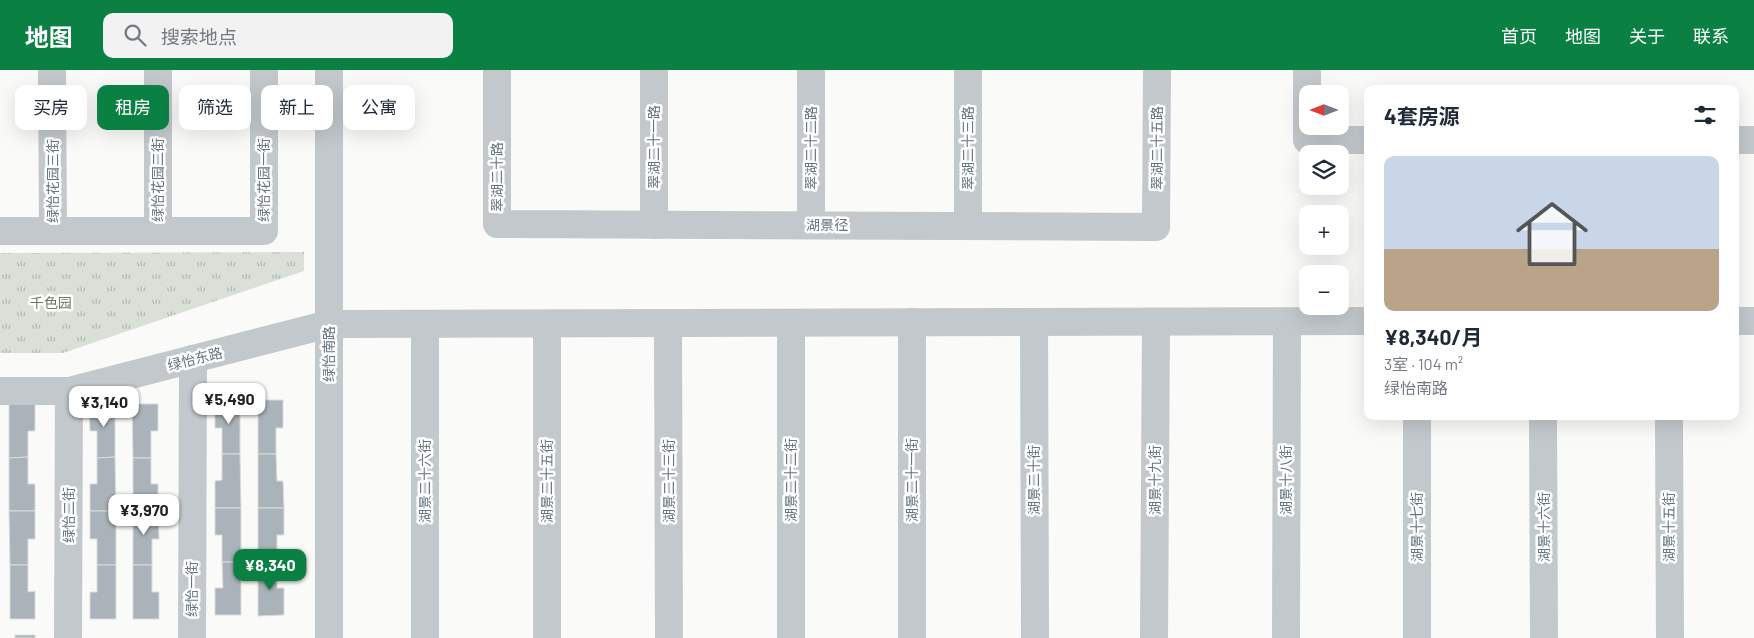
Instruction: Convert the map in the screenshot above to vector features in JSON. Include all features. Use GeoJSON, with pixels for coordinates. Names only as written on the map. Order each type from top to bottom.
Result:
{"type":"FeatureCollection","features":[{"type":"Feature","properties":{"kind":"street","name":"绿怡花园三街"},"geometry":{"type":"LineString","coordinates":[[52,70],[53,231]]}},
{"type":"Feature","properties":{"kind":"street","name":"绿怡花园二街"},"geometry":{"type":"LineString","coordinates":[[158,70],[158,231]]}},
{"type":"Feature","properties":{"kind":"street","name":"绿怡花园一街"},"geometry":{"type":"LineString","coordinates":[[158,231],[264,230],[264,70]]}},
{"type":"Feature","properties":{"kind":"street","name":"绿怡南路"},"geometry":{"type":"LineString","coordinates":[[329,70],[329,638]]}},
{"type":"Feature","properties":{"kind":"street","name":"翠湖二十路"},"geometry":{"type":"LineString","coordinates":[[497,70],[497,224]]}},
{"type":"Feature","properties":{"kind":"street","name":"翠湖二十一路"},"geometry":{"type":"LineString","coordinates":[[654,70],[654,225]]}},
{"type":"Feature","properties":{"kind":"street","name":"翠湖二十二路"},"geometry":{"type":"LineString","coordinates":[[811,70],[811,225]]}},
{"type":"Feature","properties":{"kind":"street","name":"翠湖二十三路"},"geometry":{"type":"LineString","coordinates":[[968,70],[968,226]]}},
{"type":"Feature","properties":{"kind":"street","name":"翠湖二十五路"},"geometry":{"type":"LineString","coordinates":[[1156,227],[1157,70]]}},
{"type":"Feature","properties":{"kind":"street"},"geometry":{"type":"LineString","coordinates":[[1307,70],[1307,140],[1364,140]]}},
{"type":"Feature","properties":{"kind":"street"},"geometry":{"type":"LineString","coordinates":[[1739,140],[1754,140]]}},
{"type":"Feature","properties":{"kind":"street","name":"湖景径"},"geometry":{"type":"LineString","coordinates":[[497,224],[1156,227]]}},
{"type":"Feature","properties":{"kind":"street"},"geometry":{"type":"LineString","coordinates":[[0,232],[158,231]]}},
{"type":"Feature","properties":{"kind":"street"},"geometry":{"type":"LineString","coordinates":[[1739,321],[1754,320]]}},
{"type":"Feature","properties":{"kind":"street","name":"绿怡东路"},"geometry":{"type":"LineString","coordinates":[[0,391],[69,391],[329,324],[1364,321]]}},
{"type":"Feature","properties":{"kind":"street","name":"湖景二十一街"},"geometry":{"type":"LineString","coordinates":[[912,322],[912,638]]}},
{"type":"Feature","properties":{"kind":"street","name":"湖景二十街"},"geometry":{"type":"LineString","coordinates":[[1034,322],[1034,638]]}},
{"type":"Feature","properties":{"kind":"street","name":"湖景十九街"},"geometry":{"type":"LineString","coordinates":[[1154,638],[1156,322]]}},
{"type":"Feature","properties":{"kind":"street","name":"湖景十八街"},"geometry":{"type":"LineString","coordinates":[[1286,638],[1287,322]]}},
{"type":"Feature","properties":{"kind":"street","name":"湖景二十三街"},"geometry":{"type":"LineString","coordinates":[[668,323],[669,638]]}},
{"type":"Feature","properties":{"kind":"street","name":"湖景二十二街"},"geometry":{"type":"LineString","coordinates":[[790,323],[791,638]]}},
{"type":"Feature","properties":{"kind":"street","name":"湖景二十六街"},"geometry":{"type":"LineString","coordinates":[[425,324],[425,638]]}},
{"type":"Feature","properties":{"kind":"street","name":"湖景二十五街"},"geometry":{"type":"LineString","coordinates":[[547,324],[547,638]]}},
{"type":"Feature","properties":{"kind":"street","name":"绿怡一街"},"geometry":{"type":"LineString","coordinates":[[192,638],[193,359]]}},
{"type":"Feature","properties":{"kind":"street","name":"绿怡二街"},"geometry":{"type":"LineString","coordinates":[[68,638],[69,391]]}},
{"type":"Feature","properties":{"kind":"street","name":"湖景十七街"},"geometry":{"type":"LineString","coordinates":[[1417,420],[1418,638]]}},
{"type":"Feature","properties":{"kind":"street","name":"湖景十六街"},"geometry":{"type":"LineString","coordinates":[[1544,420],[1544,638]]}},
{"type":"Feature","properties":{"kind":"street","name":"湖景十五街"},"geometry":{"type":"LineString","coordinates":[[1669,420],[1670,638]]}},
{"type":"Feature","properties":{"kind":"green space","name":"千色园"},"geometry":{"type":"Polygon","coordinates":[[[304,252],[304,271],[63,353],[0,353],[0,253],[304,252]]]}},
{"type":"Feature","properties":{"kind":"building"},"geometry":{"type":"Polygon","coordinates":[[[215,400],[240,400],[240,454],[222,454],[222,428],[215,428],[215,400]]]}},
{"type":"Feature","properties":{"kind":"building"},"geometry":{"type":"Polygon","coordinates":[[[258,400],[283,400],[283,428],[276,428],[276,454],[258,454],[258,400]]]}},
{"type":"Feature","properties":{"kind":"building"},"geometry":{"type":"Polygon","coordinates":[[[9,404],[35,404],[35,431],[28,431],[28,457],[9,458],[9,404]]]}},
{"type":"Feature","properties":{"kind":"building"},"geometry":{"type":"Polygon","coordinates":[[[89,404],[115,404],[115,457],[97,458],[97,431],[90,431],[89,404]]]}},
{"type":"Feature","properties":{"kind":"building"},"geometry":{"type":"Polygon","coordinates":[[[132,404],[158,404],[158,431],[151,431],[151,458],[133,458],[132,404]]]}},
{"type":"Feature","properties":{"kind":"building"},"geometry":{"type":"Polygon","coordinates":[[[222,454],[240,454],[241,508],[215,508],[215,481],[222,480],[222,454]]]}},
{"type":"Feature","properties":{"kind":"building"},"geometry":{"type":"Polygon","coordinates":[[[258,454],[276,454],[277,481],[283,481],[284,508],[258,508],[258,454]]]}},
{"type":"Feature","properties":{"kind":"building"},"geometry":{"type":"Polygon","coordinates":[[[28,457],[28,484],[35,484],[35,511],[9,511],[9,458],[28,457]]]}},
{"type":"Feature","properties":{"kind":"building"},"geometry":{"type":"Polygon","coordinates":[[[115,457],[116,511],[90,511],[90,484],[97,484],[97,458],[115,457]]]}},
{"type":"Feature","properties":{"kind":"building"},"geometry":{"type":"Polygon","coordinates":[[[133,458],[151,458],[151,484],[158,484],[158,511],[133,511],[133,458]]]}},
{"type":"Feature","properties":{"kind":"building"},"geometry":{"type":"Polygon","coordinates":[[[215,508],[241,508],[241,562],[222,562],[222,535],[215,535],[215,508]]]}},
{"type":"Feature","properties":{"kind":"building"},"geometry":{"type":"Polygon","coordinates":[[[258,508],[284,508],[284,535],[277,535],[277,562],[258,562],[258,508]]]}},
{"type":"Feature","properties":{"kind":"building"},"geometry":{"type":"Polygon","coordinates":[[[9,511],[35,511],[35,539],[28,539],[28,565],[10,565],[9,511]]]}},
{"type":"Feature","properties":{"kind":"building"},"geometry":{"type":"Polygon","coordinates":[[[90,511],[116,511],[116,565],[97,565],[97,539],[90,539],[90,511]]]}},
{"type":"Feature","properties":{"kind":"building"},"geometry":{"type":"Polygon","coordinates":[[[133,511],[158,511],[159,539],[152,539],[152,565],[133,565],[133,511]]]}},
{"type":"Feature","properties":{"kind":"building"},"geometry":{"type":"Polygon","coordinates":[[[222,562],[241,562],[241,615],[215,615],[215,588],[223,588],[222,562]]]}},
{"type":"Feature","properties":{"kind":"building"},"geometry":{"type":"Polygon","coordinates":[[[258,562],[277,562],[277,588],[284,588],[284,615],[258,616],[258,562]]]}},
{"type":"Feature","properties":{"kind":"building"},"geometry":{"type":"Polygon","coordinates":[[[10,565],[28,565],[28,592],[35,591],[35,619],[10,619],[10,565]]]}},
{"type":"Feature","properties":{"kind":"building"},"geometry":{"type":"Polygon","coordinates":[[[97,565],[116,565],[116,619],[90,619],[90,592],[97,592],[97,565]]]}},
{"type":"Feature","properties":{"kind":"building"},"geometry":{"type":"Polygon","coordinates":[[[133,565],[152,565],[152,592],[159,592],[159,619],[133,619],[133,565]]]}},
{"type":"Feature","properties":{"kind":"building"},"geometry":{"type":"Polygon","coordinates":[[[15,635],[35,635],[35,638],[15,638],[15,635]]]}}]}
